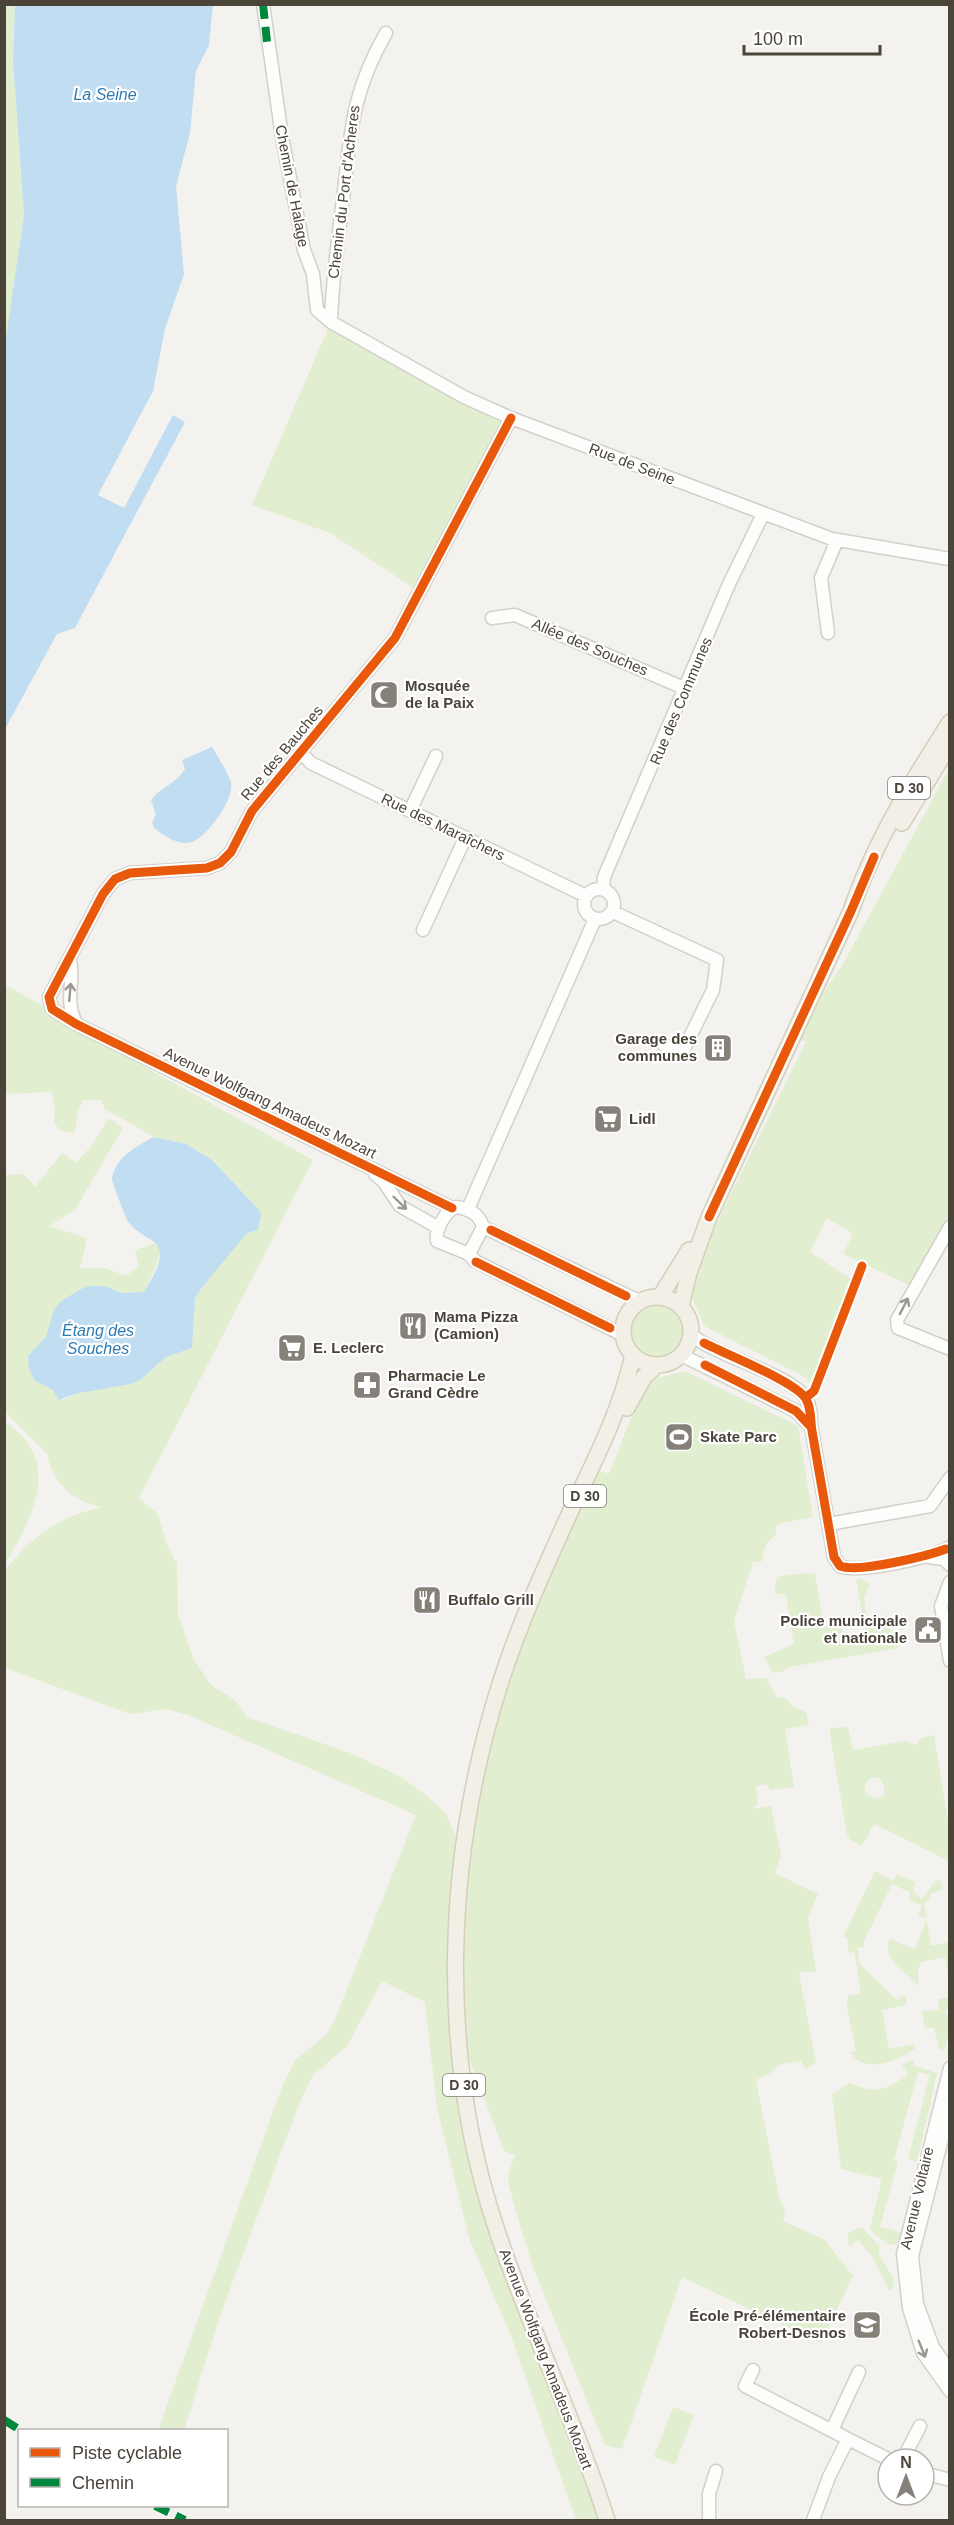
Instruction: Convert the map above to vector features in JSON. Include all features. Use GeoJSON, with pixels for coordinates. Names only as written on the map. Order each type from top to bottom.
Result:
{"type":"FeatureCollection","features":[{"type":"Feature","properties":{"kind":"main road","name":"D 30"},"geometry":{"type":"LineString","coordinates":[[681,1306],[689,1273],[709,1217],[851,911],[874,856],[912,784],[950,722]]}},
{"type":"Feature","properties":{"kind":"main road","name":"D 30"},"geometry":{"type":"LineString","coordinates":[[851,911],[950,744]]}},
{"type":"Feature","properties":{"kind":"main road","name":"D 30"},"geometry":{"type":"LineString","coordinates":[[660,1297],[709,1217]]}},
{"type":"Feature","properties":{"kind":"main road"},"geometry":{"type":"LineString","coordinates":[[660,1297],[681,1306],[688,1317],[691,1334],[688,1346],[681,1355],[671,1362],[657,1365],[645,1363],[633,1355],[623,1335],[626,1317],[639,1301],[660,1297]]}},
{"type":"Feature","properties":{"kind":"main road","name":"Avenue Wolfgang Amadeus Mozart"},"geometry":{"type":"LineString","coordinates":[[607,2520],[586,2461],[535,2337],[497,2231],[470,2127],[462,2067],[455,1969],[457,1899],[464,1840],[484,1738],[519,1633],[555,1544],[625,1393],[633,1355]]}},
{"type":"Feature","properties":{"kind":"main road","name":"Avenue Wolfgang Amadeus Mozart"},"geometry":{"type":"LineString","coordinates":[[519,1633],[631,1400],[644,1377],[657,1365]]}},
{"type":"Feature","properties":{"kind":"street","name":"Chemin de Halage"},"geometry":{"type":"LineString","coordinates":[[263,4],[267,42],[304,250],[313,274],[317,310],[331,322]]}},
{"type":"Feature","properties":{"kind":"street","name":"Chemin du Port d'Acheres"},"geometry":{"type":"LineString","coordinates":[[331,322],[332,284],[355,101],[369,62],[386,33]]}},
{"type":"Feature","properties":{"kind":"street","name":"Rue de Seine"},"geometry":{"type":"LineString","coordinates":[[331,322],[464,397],[763,514],[837,540],[950,559]]}},
{"type":"Feature","properties":{"kind":"street","name":"Rue des Bauches"},"geometry":{"type":"LineString","coordinates":[[76,1024],[52,1009],[49,997],[103,894],[116,879],[130,873],[194,870],[220,862],[231,852],[252,811],[302,754],[395,638],[511,417]]}},
{"type":"Feature","properties":{"kind":"street","name":"Rue des Communes"},"geometry":{"type":"LineString","coordinates":[[603,889],[604,877],[729,584],[763,514]]}},
{"type":"Feature","properties":{"kind":"street"},"geometry":{"type":"LineString","coordinates":[[828,633],[822,578],[837,540]]}},
{"type":"Feature","properties":{"kind":"street","name":"Allée des Souches"},"geometry":{"type":"LineString","coordinates":[[492,618],[515,615],[686,689]]}},
{"type":"Feature","properties":{"kind":"street","name":"Rue des Maraîchers"},"geometry":{"type":"LineString","coordinates":[[302,754],[311,763],[586,896]]}},
{"type":"Feature","properties":{"kind":"street"},"geometry":{"type":"LineString","coordinates":[[410,811],[436,756]]}},
{"type":"Feature","properties":{"kind":"street"},"geometry":{"type":"LineString","coordinates":[[423,930],[465,838]]}},
{"type":"Feature","properties":{"kind":"street"},"geometry":{"type":"LineString","coordinates":[[603,889],[610,893],[614,900],[613,912],[605,918],[595,919],[585,909],[586,896],[593,890],[603,889]]}},
{"type":"Feature","properties":{"kind":"street"},"geometry":{"type":"LineString","coordinates":[[613,912],[717,960],[713,990],[681,1053],[664,1045]]}},
{"type":"Feature","properties":{"kind":"street"},"geometry":{"type":"LineString","coordinates":[[468,1209],[595,919]]}},
{"type":"Feature","properties":{"kind":"street","name":"Rue des Bauches"},"geometry":{"type":"LineString","coordinates":[[70,959],[72,972],[69,1008],[76,1024]]}},
{"type":"Feature","properties":{"kind":"street","name":"Avenue Wolfgang Amadeus Mozart"},"geometry":{"type":"LineString","coordinates":[[76,1024],[452,1208]]}},
{"type":"Feature","properties":{"kind":"street","name":"Avenue Wolfgang Amadeus Mozart"},"geometry":{"type":"LineString","coordinates":[[369,1169],[384,1182],[400,1206],[439,1228]]}},
{"type":"Feature","properties":{"kind":"street"},"geometry":{"type":"LineString","coordinates":[[623,1335],[475,1261],[469,1254],[438,1244],[436,1237],[439,1228],[452,1208],[468,1209],[474,1212],[483,1227],[639,1301]]}},
{"type":"Feature","properties":{"kind":"street"},"geometry":{"type":"LineString","coordinates":[[469,1254],[483,1227]]}},
{"type":"Feature","properties":{"kind":"street"},"geometry":{"type":"LineString","coordinates":[[950,1227],[897,1320],[898,1328],[950,1349]]}},
{"type":"Feature","properties":{"kind":"street"},"geometry":{"type":"LineString","coordinates":[[691,1334],[801,1393],[809,1406],[834,1557],[845,1568],[924,1556],[950,1547]]}},
{"type":"Feature","properties":{"kind":"street"},"geometry":{"type":"LineString","coordinates":[[681,1355],[796,1411],[811,1426]]}},
{"type":"Feature","properties":{"kind":"street"},"geometry":{"type":"LineString","coordinates":[[829,1524],[930,1506],[950,1478]]}},
{"type":"Feature","properties":{"kind":"street"},"geometry":{"type":"LineString","coordinates":[[950,1552],[950,1565]]}},
{"type":"Feature","properties":{"kind":"street"},"geometry":{"type":"LineString","coordinates":[[924,1556],[944,1559],[950,1565]]}},
{"type":"Feature","properties":{"kind":"street"},"geometry":{"type":"LineString","coordinates":[[950,1582],[941,1606],[950,1661]]}},
{"type":"Feature","properties":{"kind":"street","name":"Avenue Voltaire"},"geometry":{"type":"LineString","coordinates":[[950,2068],[903,2254],[909,2308],[923,2354],[950,2391]]}},
{"type":"Feature","properties":{"kind":"street","name":"Avenue Voltaire"},"geometry":{"type":"LineString","coordinates":[[950,2108],[912,2256],[920,2312],[933,2347],[950,2372]]}},
{"type":"Feature","properties":{"kind":"street"},"geometry":{"type":"LineString","coordinates":[[753,2370],[745,2386],[876,2453]]}},
{"type":"Feature","properties":{"kind":"street"},"geometry":{"type":"LineString","coordinates":[[832,2430],[859,2372]]}},
{"type":"Feature","properties":{"kind":"street"},"geometry":{"type":"LineString","coordinates":[[909,2447],[920,2426]]}},
{"type":"Feature","properties":{"kind":"street"},"geometry":{"type":"LineString","coordinates":[[813,2520],[829,2477],[848,2439]]}},
{"type":"Feature","properties":{"kind":"street"},"geometry":{"type":"LineString","coordinates":[[709,2520],[709,2494],[716,2471]]}},
{"type":"Feature","properties":{"kind":"green space"},"geometry":{"type":"Polygon","coordinates":[[[15,4],[13,61],[24,215],[5,352],[4,5],[15,4]]]}},
{"type":"Feature","properties":{"kind":"green space"},"geometry":{"type":"Polygon","coordinates":[[[331,322],[511,418],[420,592],[330,533],[252,505],[331,322]]]}},
{"type":"Feature","properties":{"kind":"green space"},"geometry":{"type":"Polygon","coordinates":[[[949,769],[949,1220],[911,1286],[843,1254],[853,1234],[827,1218],[810,1252],[854,1281],[814,1388],[805,1377],[704,1326],[693,1300],[693,1291],[714,1228],[806,1042],[793,1036],[843,964],[949,769]]]}},
{"type":"Feature","properties":{"kind":"green space"},"geometry":{"type":"Polygon","coordinates":[[[5,985],[76,1024],[130,1049],[127,1057],[313,1160],[139,1498],[158,1514],[168,1548],[177,1563],[178,1614],[194,1660],[211,1685],[235,1700],[247,1717],[350,1753],[401,1777],[445,1813],[457,1838],[455,1863],[480,1735],[591,1468],[609,1474],[643,1387],[657,1378],[685,1371],[798,1426],[813,1517],[777,1524],[775,1536],[765,1547],[763,1561],[753,1562],[734,1621],[746,1679],[766,1678],[777,1698],[784,1697],[794,1707],[806,1712],[809,1725],[785,1729],[794,1787],[770,1790],[767,1784],[756,1786],[758,1805],[754,1806],[755,1809],[771,1806],[781,1855],[775,1873],[818,1894],[808,1918],[816,1971],[799,1973],[816,2063],[805,2069],[801,2061],[778,2065],[769,2074],[756,2080],[779,2197],[785,2210],[783,2221],[825,2240],[853,2276],[821,2343],[682,2277],[622,2449],[605,2445],[534,2270],[522,2232],[508,2175],[515,2155],[504,2151],[460,2034],[484,2186],[607,2520],[576,2520],[510,2333],[469,2238],[437,2108],[425,2002],[382,1981],[347,2046],[313,2075],[299,2104],[220,2316],[184,2429],[158,2429],[283,2084],[296,2059],[326,2035],[335,2019],[416,1815],[188,1715],[166,1709],[130,1714],[5,1668],[4,1572],[25,1548],[46,1530],[71,1517],[101,1507],[73,1496],[54,1474],[47,1454],[5,1412],[5,1175],[24,1174],[35,1187],[62,1153],[76,1163],[91,1146],[109,1118],[123,1128],[75,1210],[49,1226],[87,1238],[80,1268],[105,1268],[126,1276],[139,1266],[135,1250],[156,1243],[161,1252],[145,1292],[122,1293],[112,1289],[72,1296],[57,1308],[47,1336],[28,1360],[35,1381],[53,1390],[63,1400],[74,1394],[131,1384],[140,1380],[166,1357],[192,1348],[195,1299],[199,1291],[247,1232],[253,1232],[250,1200],[212,1160],[186,1144],[154,1137],[105,1109],[101,1100],[83,1100],[74,1133],[61,1131],[54,1123],[55,1108],[51,1092],[5,1094],[5,985]]]}},
{"type":"Feature","properties":{"kind":"green space"},"geometry":{"type":"Polygon","coordinates":[[[651,1304],[661,1304],[671,1308],[679,1316],[683,1331],[679,1346],[671,1354],[661,1358],[651,1358],[641,1354],[633,1346],[629,1336],[629,1326],[633,1316],[641,1308],[651,1304]]]}},
{"type":"Feature","properties":{"kind":"green space"},"geometry":{"type":"Polygon","coordinates":[[[5,1422],[23,1437],[34,1453],[38,1471],[38,1489],[25,1527],[5,1564],[5,1422]]]}},
{"type":"Feature","properties":{"kind":"green space"},"geometry":{"type":"Polygon","coordinates":[[[804,1573],[815,1574],[824,1627],[841,1626],[844,1639],[866,1635],[856,1579],[862,1579],[870,1584],[864,1599],[868,1622],[880,1629],[887,1613],[890,1630],[896,1633],[899,1648],[789,1667],[784,1671],[773,1673],[764,1657],[794,1644],[786,1595],[774,1593],[777,1577],[804,1573]]]}},
{"type":"Feature","properties":{"kind":"green space"},"geometry":{"type":"Polygon","coordinates":[[[848,1727],[853,1750],[905,1741],[917,1745],[921,1738],[934,1735],[949,1827],[949,1861],[874,1824],[862,1846],[850,1840],[847,1834],[830,1728],[848,1727]],[[874,1777],[868,1780],[865,1794],[878,1799],[884,1794],[885,1788],[880,1779],[874,1777]]]}},
{"type":"Feature","properties":{"kind":"green space"},"geometry":{"type":"Polygon","coordinates":[[[875,1871],[893,1881],[897,1874],[915,1882],[913,1891],[922,1899],[937,1879],[941,1881],[943,1889],[930,1894],[931,1898],[924,1903],[926,1918],[918,1915],[922,1906],[908,1899],[911,1893],[892,1884],[864,1941],[864,1947],[857,1948],[860,1964],[897,2000],[902,1995],[906,1998],[906,2005],[882,2010],[889,2049],[914,2044],[916,2048],[883,2064],[865,2063],[850,2052],[856,2051],[847,2008],[848,1996],[861,1993],[854,1952],[849,1953],[847,1938],[843,1937],[875,1871]]]}},
{"type":"Feature","properties":{"kind":"green space"},"geometry":{"type":"Polygon","coordinates":[[[927,1919],[931,1946],[950,1942],[949,1981],[945,1957],[921,1962],[918,1970],[918,1986],[896,1965],[888,1946],[890,1939],[915,1949],[927,1919]]]}},
{"type":"Feature","properties":{"kind":"green space"},"geometry":{"type":"Polygon","coordinates":[[[949,1997],[949,2008],[945,2011],[949,2031],[944,2052],[939,2048],[934,2028],[925,2028],[922,2011],[939,2010],[938,1999],[949,1997]]]}},
{"type":"Feature","properties":{"kind":"green space"},"geometry":{"type":"Polygon","coordinates":[[[912,2059],[915,2066],[937,2073],[917,2162],[908,2159],[930,2075],[918,2072],[894,2160],[898,2161],[880,2227],[900,2232],[900,2241],[894,2245],[887,2244],[870,2229],[882,2179],[841,2169],[832,2095],[849,2083],[874,2090],[893,2085],[908,2075],[902,2065],[912,2059]]]}},
{"type":"Feature","properties":{"kind":"green space"},"geometry":{"type":"Polygon","coordinates":[[[862,2227],[879,2246],[879,2254],[893,2278],[893,2288],[889,2291],[874,2259],[858,2240],[849,2247],[848,2233],[862,2227]]]}},
{"type":"Feature","properties":{"kind":"green space"},"geometry":{"type":"Polygon","coordinates":[[[673,2407],[694,2415],[675,2465],[654,2457],[673,2407]]]}},
{"type":"Feature","properties":{"kind":"water","name":"La Seine"},"geometry":{"type":"Polygon","coordinates":[[[15,5],[213,5],[209,45],[196,71],[190,133],[176,186],[184,274],[165,329],[153,391],[98,495],[124,508],[173,415],[185,422],[75,628],[57,634],[5,729],[4,352],[24,215],[13,61],[15,5]]]}},
{"type":"Feature","properties":{"kind":"water"},"geometry":{"type":"Polygon","coordinates":[[[212,747],[230,779],[229,798],[212,826],[198,839],[187,843],[172,840],[154,828],[152,822],[156,815],[151,800],[182,774],[185,769],[182,760],[212,747]]]}},
{"type":"Feature","properties":{"kind":"water","name":"Étang des Souches"},"geometry":{"type":"Polygon","coordinates":[[[154,1137],[186,1144],[212,1160],[259,1210],[261,1215],[258,1230],[247,1233],[199,1291],[195,1299],[192,1348],[166,1357],[140,1380],[131,1384],[74,1394],[59,1400],[53,1390],[35,1381],[29,1369],[28,1356],[46,1337],[54,1310],[60,1302],[88,1286],[104,1286],[122,1293],[144,1292],[158,1266],[160,1252],[158,1246],[128,1221],[112,1180],[113,1172],[122,1159],[154,1137]]]}},
{"type":"Feature","properties":{"kind":"marked path"},"geometry":{"type":"LineString","coordinates":[[263,4],[267,42]]}},
{"type":"Feature","properties":{"kind":"marked path"},"geometry":{"type":"LineString","coordinates":[[4,2420],[18,2429]]}},
{"type":"Feature","properties":{"kind":"marked path"},"geometry":{"type":"LineString","coordinates":[[157,2507],[185,2520]]}},
{"type":"Feature","properties":{"kind":"cycle path"},"geometry":{"type":"LineString","coordinates":[[452,1208],[76,1024],[52,1009],[49,997],[103,894],[115,879],[130,873],[207,868],[220,863],[231,852],[252,811],[395,638],[511,418]]}},
{"type":"Feature","properties":{"kind":"cycle path"},"geometry":{"type":"LineString","coordinates":[[709,1217],[874,857]]}},
{"type":"Feature","properties":{"kind":"cycle path"},"geometry":{"type":"LineString","coordinates":[[491,1230],[626,1296]]}},
{"type":"Feature","properties":{"kind":"cycle path"},"geometry":{"type":"LineString","coordinates":[[476,1262],[610,1328]]}},
{"type":"Feature","properties":{"kind":"cycle path"},"geometry":{"type":"LineString","coordinates":[[809,1395],[814,1391],[862,1266]]}},
{"type":"Feature","properties":{"kind":"cycle path"},"geometry":{"type":"LineString","coordinates":[[704,1343],[775,1377],[800,1392],[806,1399],[810,1411],[834,1557],[840,1566],[849,1568],[876,1566],[946,1549]]}},
{"type":"Feature","properties":{"kind":"cycle path"},"geometry":{"type":"LineString","coordinates":[[705,1365],[796,1411],[811,1427]]}},
{"type":"Feature","properties":{"kind":"place","name":"Mosquée de la Paix"},"geometry":{"type":"Point","coordinates":[384,695]}},
{"type":"Feature","properties":{"kind":"place","name":"Garage des communes"},"geometry":{"type":"Point","coordinates":[718,1048]}},
{"type":"Feature","properties":{"kind":"place","name":"Lidl"},"geometry":{"type":"Point","coordinates":[608,1119]}},
{"type":"Feature","properties":{"kind":"place","name":"Mama Pizza (Camion)"},"geometry":{"type":"Point","coordinates":[413,1326]}},
{"type":"Feature","properties":{"kind":"place","name":"E. Leclerc"},"geometry":{"type":"Point","coordinates":[292,1348]}},
{"type":"Feature","properties":{"kind":"place","name":"Pharmacie Le Grand Cèdre"},"geometry":{"type":"Point","coordinates":[367,1385]}},
{"type":"Feature","properties":{"kind":"place","name":"Skate Parc"},"geometry":{"type":"Point","coordinates":[679,1437]}},
{"type":"Feature","properties":{"kind":"place","name":"Buffalo Grill"},"geometry":{"type":"Point","coordinates":[427,1600]}},
{"type":"Feature","properties":{"kind":"place","name":"Police municipale et nationale"},"geometry":{"type":"Point","coordinates":[928,1630]}},
{"type":"Feature","properties":{"kind":"place","name":"École Pré-élémentaire Robert-Desnos"},"geometry":{"type":"Point","coordinates":[867,2325]}}]}
